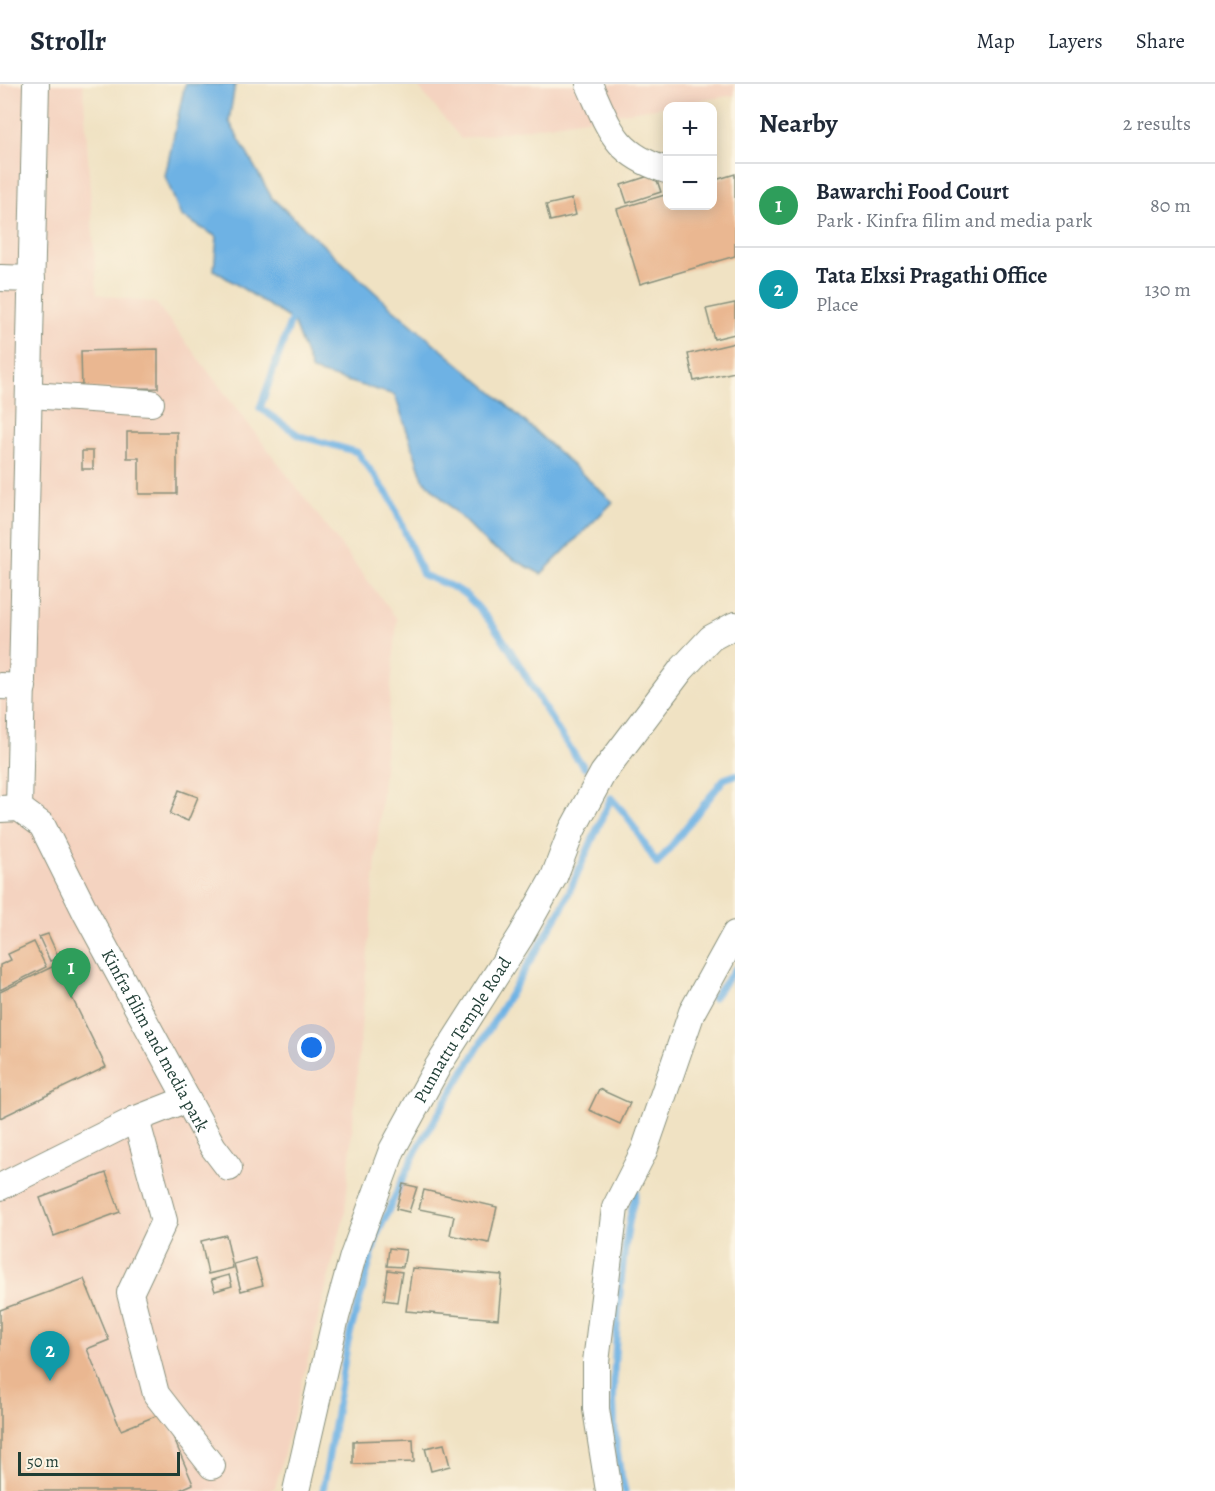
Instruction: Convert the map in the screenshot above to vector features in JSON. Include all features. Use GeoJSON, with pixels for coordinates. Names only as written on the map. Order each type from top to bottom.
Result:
{"type":"FeatureCollection","features":[{"type":"Feature","properties":{"kind":"street"},"geometry":{"type":"LineString","coordinates":[[10,808],[12,687],[30,395],[36,84]]}},
{"type":"Feature","properties":{"kind":"street"},"geometry":{"type":"LineString","coordinates":[[589,84],[624,150],[643,163],[663,169]]}},
{"type":"Feature","properties":{"kind":"street"},"geometry":{"type":"LineString","coordinates":[[0,278],[32,279]]}},
{"type":"Feature","properties":{"kind":"street"},"geometry":{"type":"LineString","coordinates":[[30,395],[151,403]]}},
{"type":"Feature","properties":{"kind":"street","name":"Punnattu Temple Road"},"geometry":{"type":"LineString","coordinates":[[296,1491],[336,1317],[353,1256],[392,1150],[438,1066],[521,936],[554,877],[572,830],[603,773],[681,669],[711,638],[735,625]]}},
{"type":"Feature","properties":{"kind":"street","name":"Kinfra filim and media park"},"geometry":{"type":"LineString","coordinates":[[10,808],[42,825],[86,913],[213,1147],[229,1168]]}},
{"type":"Feature","properties":{"kind":"street"},"geometry":{"type":"LineString","coordinates":[[609,1491],[596,1409],[596,1362],[605,1271],[615,1208],[644,1151],[692,1012],[735,934]]}},
{"type":"Feature","properties":{"kind":"street"},"geometry":{"type":"LineString","coordinates":[[0,1187],[136,1119],[187,1099]]}},
{"type":"Feature","properties":{"kind":"street"},"geometry":{"type":"LineString","coordinates":[[136,1119],[164,1221],[130,1293],[156,1394],[212,1466]]}},
{"type":"Feature","properties":{"kind":"shaded area"},"geometry":{"type":"Polygon","coordinates":[[[0,84],[83,84],[97,294],[156,303],[397,619],[345,1213],[275,1488],[268,1491],[0,1491],[0,84]]]}},
{"type":"Feature","properties":{"kind":"shaded area"},"geometry":{"type":"Polygon","coordinates":[[[416,84],[735,84],[735,95],[691,102],[663,102],[663,107],[461,139],[416,84]]]}},
{"type":"Feature","properties":{"kind":"water"},"geometry":{"type":"Polygon","coordinates":[[[185,84],[235,84],[229,121],[272,198],[393,309],[498,397],[613,502],[541,574],[489,546],[423,479],[395,395],[312,371],[293,321],[214,270],[217,237],[181,216],[165,176],[185,84]]]}},
{"type":"Feature","properties":{"kind":"building"},"geometry":{"type":"Polygon","coordinates":[[[655,174],[661,192],[627,203],[621,185],[655,174]]]}},
{"type":"Feature","properties":{"kind":"building"},"geometry":{"type":"Polygon","coordinates":[[[735,174],[735,256],[640,284],[617,209],[663,195],[663,210],[717,210],[717,179],[735,174]]]}},
{"type":"Feature","properties":{"kind":"building"},"geometry":{"type":"Polygon","coordinates":[[[572,199],[576,215],[550,221],[546,205],[572,199]]]}},
{"type":"Feature","properties":{"kind":"building"},"geometry":{"type":"Polygon","coordinates":[[[735,303],[735,334],[714,339],[706,309],[735,303]]]}},
{"type":"Feature","properties":{"kind":"building"},"geometry":{"type":"Polygon","coordinates":[[[735,343],[735,372],[694,381],[688,354],[735,343]]]}},
{"type":"Feature","properties":{"kind":"building"},"geometry":{"type":"Polygon","coordinates":[[[158,349],[158,388],[82,389],[81,351],[158,349]]]}},
{"type":"Feature","properties":{"kind":"building"},"geometry":{"type":"Polygon","coordinates":[[[127,432],[177,432],[177,494],[139,494],[139,458],[127,458],[127,432]]]}},
{"type":"Feature","properties":{"kind":"building"},"geometry":{"type":"Polygon","coordinates":[[[82,451],[93,451],[93,469],[82,469],[82,451]]]}},
{"type":"Feature","properties":{"kind":"building"},"geometry":{"type":"Polygon","coordinates":[[[179,790],[198,797],[188,821],[170,814],[179,790]]]}},
{"type":"Feature","properties":{"kind":"building"},"geometry":{"type":"Polygon","coordinates":[[[48,934],[59,958],[50,961],[39,937],[48,934]]]}},
{"type":"Feature","properties":{"kind":"building"},"geometry":{"type":"Polygon","coordinates":[[[34,942],[46,967],[0,990],[0,965],[11,960],[8,954],[34,942]]]}},
{"type":"Feature","properties":{"kind":"building"},"geometry":{"type":"Polygon","coordinates":[[[56,965],[106,1067],[0,1118],[0,992],[56,965]]]}},
{"type":"Feature","properties":{"kind":"building"},"geometry":{"type":"Polygon","coordinates":[[[599,1089],[630,1103],[620,1124],[589,1110],[599,1089]]]}},
{"type":"Feature","properties":{"kind":"building"},"geometry":{"type":"Polygon","coordinates":[[[106,1173],[120,1212],[54,1236],[40,1198],[106,1173]]]}},
{"type":"Feature","properties":{"kind":"building"},"geometry":{"type":"Polygon","coordinates":[[[403,1184],[417,1187],[409,1212],[396,1209],[403,1184]]]}},
{"type":"Feature","properties":{"kind":"building"},"geometry":{"type":"Polygon","coordinates":[[[424,1190],[497,1207],[489,1243],[450,1235],[454,1216],[419,1209],[424,1190]]]}},
{"type":"Feature","properties":{"kind":"building"},"geometry":{"type":"Polygon","coordinates":[[[226,1235],[233,1268],[208,1274],[201,1241],[226,1235]]]}},
{"type":"Feature","properties":{"kind":"building"},"geometry":{"type":"Polygon","coordinates":[[[389,1248],[406,1250],[403,1267],[387,1266],[389,1248]]]}},
{"type":"Feature","properties":{"kind":"building"},"geometry":{"type":"Polygon","coordinates":[[[255,1258],[263,1285],[241,1291],[234,1264],[255,1258]]]}},
{"type":"Feature","properties":{"kind":"building"},"geometry":{"type":"Polygon","coordinates":[[[412,1268],[502,1275],[498,1319],[406,1311],[412,1268]]]}},
{"type":"Feature","properties":{"kind":"building"},"geometry":{"type":"Polygon","coordinates":[[[388,1270],[402,1272],[397,1302],[384,1300],[388,1270]]]}},
{"type":"Feature","properties":{"kind":"building"},"geometry":{"type":"Polygon","coordinates":[[[229,1275],[232,1286],[215,1291],[211,1280],[229,1275]]]}},
{"type":"Feature","properties":{"kind":"building"},"geometry":{"type":"Polygon","coordinates":[[[84,1279],[109,1340],[87,1349],[121,1430],[163,1413],[193,1484],[177,1491],[0,1491],[0,1310],[84,1279]]]}},
{"type":"Feature","properties":{"kind":"building"},"geometry":{"type":"Polygon","coordinates":[[[413,1439],[414,1462],[353,1464],[353,1441],[413,1439]]]}},
{"type":"Feature","properties":{"kind":"building"},"geometry":{"type":"Polygon","coordinates":[[[444,1444],[450,1466],[431,1471],[425,1448],[444,1444]]]}},
{"type":"Feature","properties":{"kind":"waterway"},"geometry":{"type":"LineString","coordinates":[[294,312],[260,408],[300,436],[357,452],[391,499],[423,575],[464,593],[486,616],[584,767]]}},
{"type":"Feature","properties":{"kind":"waterway"},"geometry":{"type":"LineString","coordinates":[[323,1491],[348,1341],[378,1233],[416,1151],[562,908],[611,798],[627,816],[657,864],[724,779],[735,775]]}},
{"type":"Feature","properties":{"kind":"waterway"},"geometry":{"type":"LineString","coordinates":[[713,998],[735,969]]}},
{"type":"Feature","properties":{"kind":"waterway"},"geometry":{"type":"LineString","coordinates":[[625,1491],[616,1447],[614,1381],[623,1267],[636,1192]]}},
{"type":"Feature","properties":{"kind":"place","name":"Bawarchi Food Court"},"geometry":{"type":"Point","coordinates":[71,998]}},
{"type":"Feature","properties":{"kind":"place","name":"Tata Elxsi Pragathi Office"},"geometry":{"type":"Point","coordinates":[50,1381]}}]}
